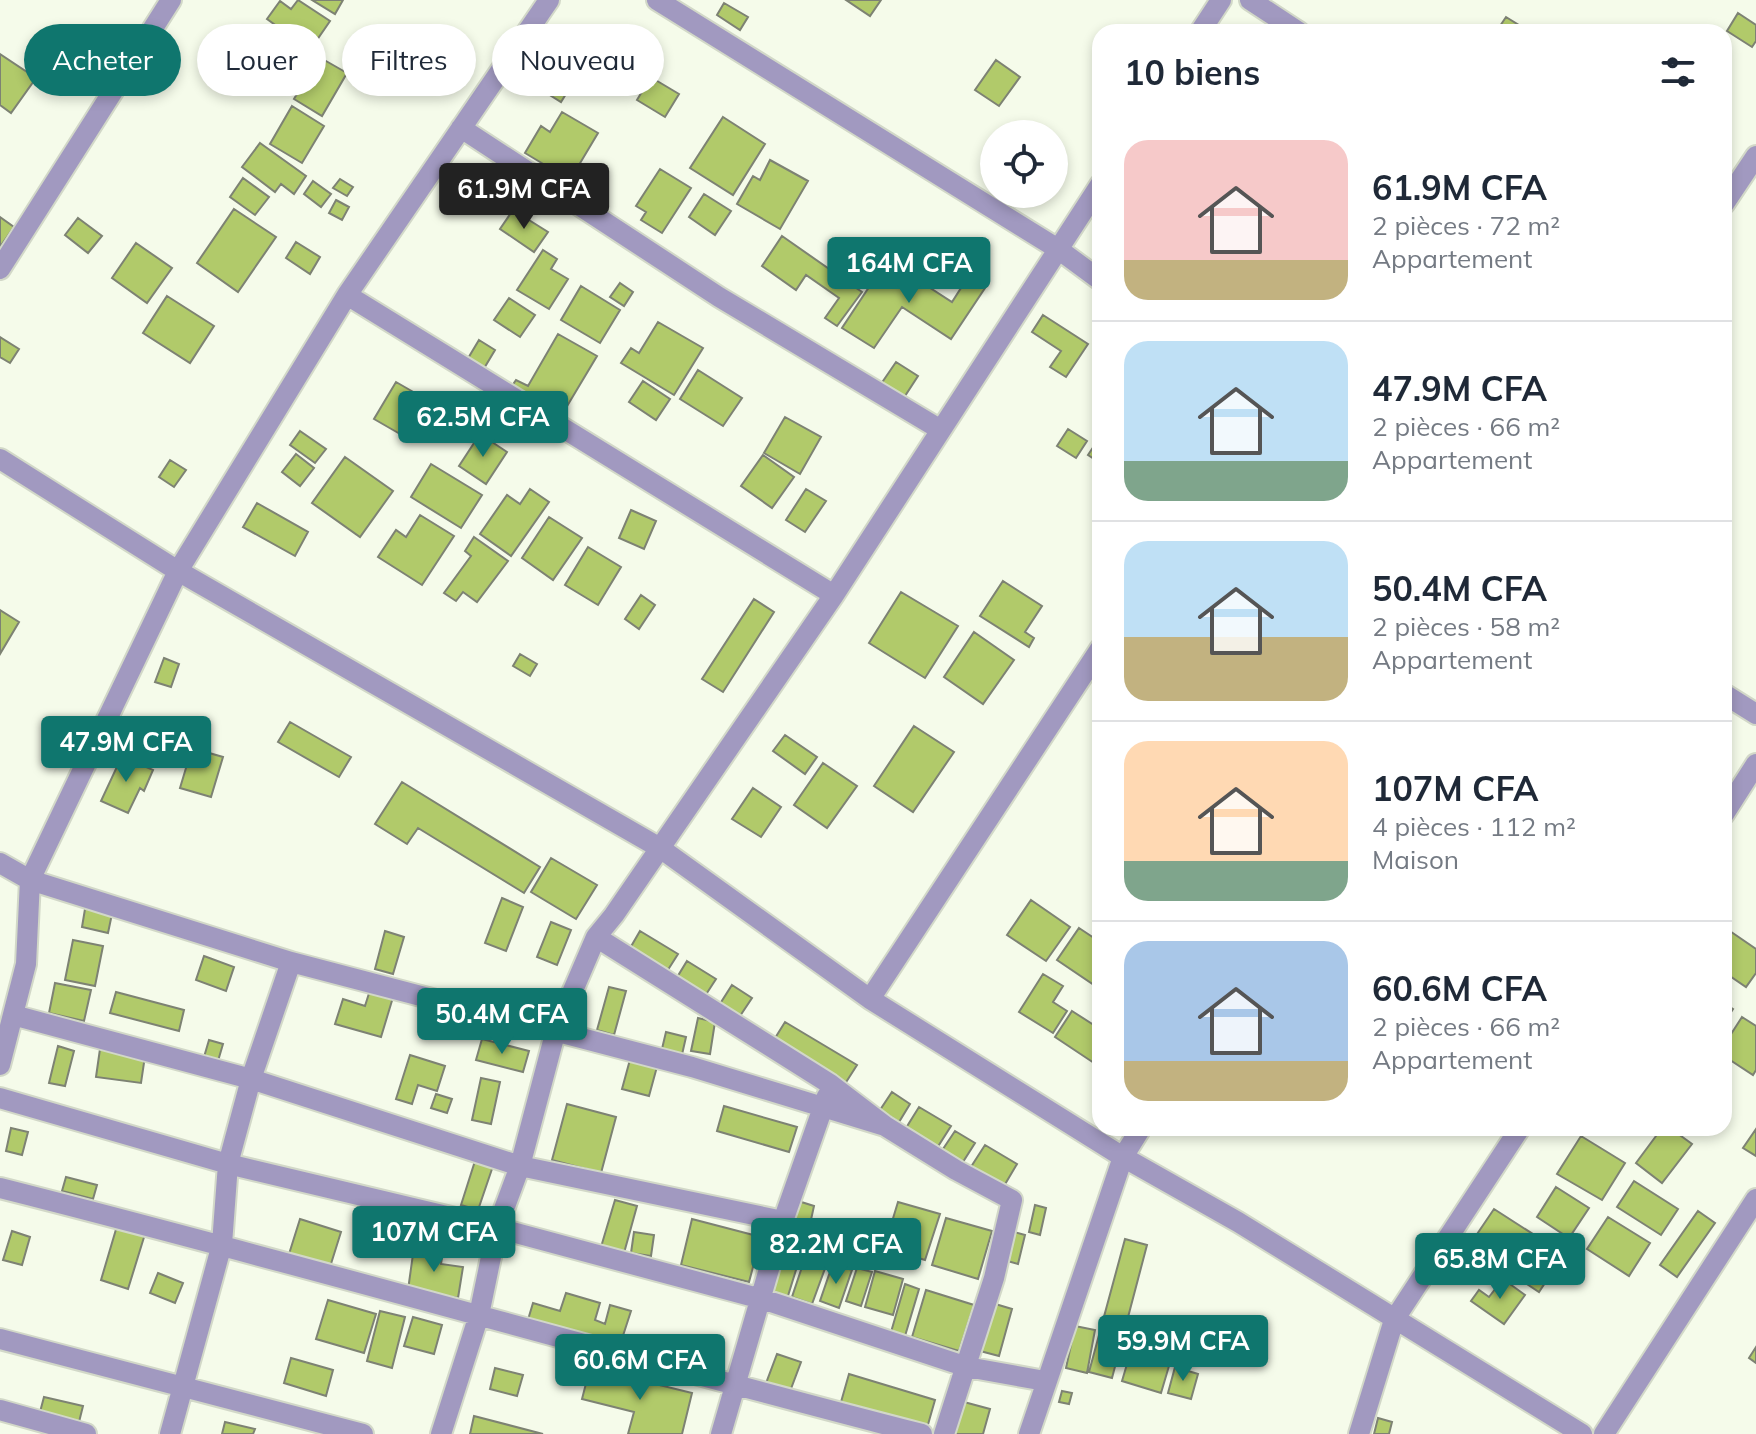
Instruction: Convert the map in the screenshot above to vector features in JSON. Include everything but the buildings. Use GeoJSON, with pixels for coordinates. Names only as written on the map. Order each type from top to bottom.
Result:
{"type":"FeatureCollection","features":[{"type":"Feature","properties":{"kind":"street"},"geometry":{"type":"LineString","coordinates":[[0,269],[171,0]]}},
{"type":"Feature","properties":{"kind":"street"},"geometry":{"type":"LineString","coordinates":[[0,1065],[26,964],[30,880],[178,571],[347,295],[549,0]]}},
{"type":"Feature","properties":{"kind":"street"},"geometry":{"type":"LineString","coordinates":[[657,0],[1058,249],[1092,274]]}},
{"type":"Feature","properties":{"kind":"street"},"geometry":{"type":"LineString","coordinates":[[1205,24],[1221,0]]}},
{"type":"Feature","properties":{"kind":"street"},"geometry":{"type":"LineString","coordinates":[[1250,0],[1287,24]]}},
{"type":"Feature","properties":{"kind":"street"},"geometry":{"type":"LineString","coordinates":[[461,128],[719,297],[941,430]]}},
{"type":"Feature","properties":{"kind":"street"},"geometry":{"type":"LineString","coordinates":[[1732,192],[1756,156]]}},
{"type":"Feature","properties":{"kind":"street"},"geometry":{"type":"LineString","coordinates":[[441,1434],[479,1315],[497,1228],[520,1166],[556,1030],[596,937],[834,595],[1092,197]]}},
{"type":"Feature","properties":{"kind":"street"},"geometry":{"type":"LineString","coordinates":[[347,295],[834,595]]}},
{"type":"Feature","properties":{"kind":"street"},"geometry":{"type":"LineString","coordinates":[[0,459],[178,571],[660,848],[870,999],[1123,1157],[1238,1222],[1582,1434]]}},
{"type":"Feature","properties":{"kind":"street"},"geometry":{"type":"LineString","coordinates":[[870,999],[1092,661]]}},
{"type":"Feature","properties":{"kind":"street"},"geometry":{"type":"LineString","coordinates":[[1732,699],[1756,714]]}},
{"type":"Feature","properties":{"kind":"street"},"geometry":{"type":"LineString","coordinates":[[1732,802],[1756,764]]}},
{"type":"Feature","properties":{"kind":"street"},"geometry":{"type":"LineString","coordinates":[[0,863],[30,880],[291,962],[692,1067],[885,1126]]}},
{"type":"Feature","properties":{"kind":"street"},"geometry":{"type":"LineString","coordinates":[[596,937],[830,1084],[885,1126],[1012,1200],[994,1278],[944,1434]]}},
{"type":"Feature","properties":{"kind":"street"},"geometry":{"type":"LineString","coordinates":[[170,1434],[222,1244],[228,1164],[251,1079],[291,962]]}},
{"type":"Feature","properties":{"kind":"street"},"geometry":{"type":"LineString","coordinates":[[13,1015],[251,1079],[520,1166],[783,1221]]}},
{"type":"Feature","properties":{"kind":"street"},"geometry":{"type":"LineString","coordinates":[[721,1434],[783,1221],[830,1084]]}},
{"type":"Feature","properties":{"kind":"street"},"geometry":{"type":"LineString","coordinates":[[0,1098],[228,1164],[497,1228],[762,1299],[967,1367],[1045,1381]]}},
{"type":"Feature","properties":{"kind":"street"},"geometry":{"type":"LineString","coordinates":[[1029,1434],[1123,1157],[1136,1136]]}},
{"type":"Feature","properties":{"kind":"street"},"geometry":{"type":"LineString","coordinates":[[1359,1434],[1394,1320],[1515,1136]]}},
{"type":"Feature","properties":{"kind":"street"},"geometry":{"type":"LineString","coordinates":[[0,1188],[222,1244],[735,1386],[922,1434]]}},
{"type":"Feature","properties":{"kind":"street"},"geometry":{"type":"LineString","coordinates":[[1604,1434],[1753,1209]]}},
{"type":"Feature","properties":{"kind":"street"},"geometry":{"type":"LineString","coordinates":[[0,1339],[363,1434]]}},
{"type":"Feature","properties":{"kind":"street"},"geometry":{"type":"LineString","coordinates":[[0,1410],[86,1434]]}}]}
